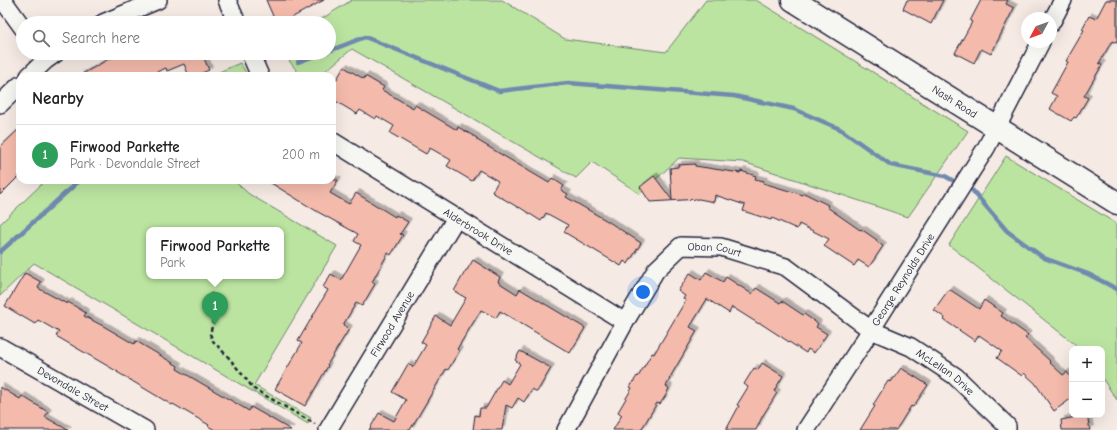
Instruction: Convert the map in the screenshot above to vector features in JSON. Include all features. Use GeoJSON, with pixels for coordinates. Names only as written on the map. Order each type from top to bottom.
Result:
{"type":"FeatureCollection","features":[{"type":"Feature","properties":{"kind":"street"},"geometry":{"type":"LineString","coordinates":[[2,0],[16,18]]}},
{"type":"Feature","properties":{"kind":"street"},"geometry":{"type":"LineString","coordinates":[[120,16],[158,0]]}},
{"type":"Feature","properties":{"kind":"street"},"geometry":{"type":"LineString","coordinates":[[228,0],[234,16]]}},
{"type":"Feature","properties":{"kind":"street","name":"Nash Road"},"geometry":{"type":"LineString","coordinates":[[794,0],[1117,203]]}},
{"type":"Feature","properties":{"kind":"street"},"geometry":{"type":"LineString","coordinates":[[1057,12],[1063,0]]}},
{"type":"Feature","properties":{"kind":"street","name":"George Reynolds Drive"},"geometry":{"type":"LineString","coordinates":[[806,430],[986,148],[1038,48]]}},
{"type":"Feature","properties":{"kind":"street"},"geometry":{"type":"LineString","coordinates":[[33,72],[43,60]]}},
{"type":"Feature","properties":{"kind":"street"},"geometry":{"type":"LineString","coordinates":[[253,60],[258,72]]}},
{"type":"Feature","properties":{"kind":"street"},"geometry":{"type":"LineString","coordinates":[[0,104],[16,89]]}},
{"type":"Feature","properties":{"kind":"street","name":"Alderbrook Drive"},"geometry":{"type":"LineString","coordinates":[[336,143],[625,322]]}},
{"type":"Feature","properties":{"kind":"street","name":"Firwood Avenue"},"geometry":{"type":"LineString","coordinates":[[324,428],[456,218]]}},
{"type":"Feature","properties":{"kind":"street","name":"Oban Court"},"geometry":{"type":"LineString","coordinates":[[566,430],[625,322],[656,270],[681,246],[721,247],[786,267],[871,330]]}},
{"type":"Feature","properties":{"kind":"street","name":"McLellan Drive"},"geometry":{"type":"LineString","coordinates":[[871,330],[911,347],[955,376],[1007,426],[1007,430]]}},
{"type":"Feature","properties":{"kind":"street","name":"Devondale Street"},"geometry":{"type":"LineString","coordinates":[[0,346],[146,430]]}},
{"type":"Feature","properties":{"kind":"path"},"geometry":{"type":"LineString","coordinates":[[211,294],[213,297],[215,310],[210,334],[213,341],[254,389],[324,428]]}},
{"type":"Feature","properties":{"kind":"green space"},"geometry":{"type":"Polygon","coordinates":[[[352,0],[502,0],[565,39],[666,52],[706,0],[756,0],[968,131],[908,217],[743,162],[679,158],[640,194],[592,162],[576,178],[352,49],[324,72],[298,72],[288,60],[336,60],[336,16],[326,16],[352,0]]]}},
{"type":"Feature","properties":{"kind":"green space"},"geometry":{"type":"Polygon","coordinates":[[[240,63],[246,72],[219,72],[240,63]]]}},
{"type":"Feature","properties":{"kind":"green space"},"geometry":{"type":"Polygon","coordinates":[[[1006,156],[1117,224],[1117,400],[1105,382],[1105,346],[1077,346],[949,245],[1006,156]]]}},
{"type":"Feature","properties":{"kind":"green space"},"geometry":{"type":"Polygon","coordinates":[[[42,184],[238,184],[249,194],[337,246],[254,385],[311,418],[308,424],[34,263],[0,296],[0,224],[42,184]]]}},
{"type":"Feature","properties":{"kind":"building"},"geometry":{"type":"Polygon","coordinates":[[[266,0],[324,0],[295,16],[273,16],[266,0]]]}},
{"type":"Feature","properties":{"kind":"building"},"geometry":{"type":"Polygon","coordinates":[[[907,0],[943,0],[931,24],[903,9],[907,0]]]}},
{"type":"Feature","properties":{"kind":"building"},"geometry":{"type":"Polygon","coordinates":[[[981,0],[1008,0],[1006,4],[1014,8],[991,54],[981,49],[974,63],[955,53],[972,22],[970,21],[981,0]]]}},
{"type":"Feature","properties":{"kind":"building"},"geometry":{"type":"Polygon","coordinates":[[[1106,0],[1117,0],[1117,43],[1112,41],[1099,63],[1102,65],[1084,96],[1088,98],[1076,118],[1074,117],[1071,121],[1050,109],[1057,96],[1051,93],[1068,62],[1066,61],[1084,30],[1082,29],[1089,16],[1096,19],[1106,0]]]}},
{"type":"Feature","properties":{"kind":"building"},"geometry":{"type":"Polygon","coordinates":[[[107,60],[205,60],[209,70],[204,72],[187,72],[184,64],[167,71],[166,68],[156,72],[86,72],[107,60]]]}},
{"type":"Feature","properties":{"kind":"building"},"geometry":{"type":"Polygon","coordinates":[[[344,67],[364,79],[365,76],[384,87],[382,90],[413,108],[415,105],[457,130],[458,127],[549,183],[552,178],[564,186],[561,190],[568,194],[566,197],[641,243],[628,264],[624,261],[621,266],[564,232],[568,225],[546,213],[541,221],[492,192],[498,181],[479,170],[472,181],[447,166],[451,160],[430,148],[426,154],[390,133],[394,126],[377,116],[375,119],[360,110],[357,114],[336,101],[336,80],[344,67]]]}},
{"type":"Feature","properties":{"kind":"building"},"geometry":{"type":"Polygon","coordinates":[[[16,132],[16,179],[0,195],[0,147],[16,132]]]}},
{"type":"Feature","properties":{"kind":"building"},"geometry":{"type":"Polygon","coordinates":[[[695,164],[695,166],[740,173],[741,171],[756,176],[755,179],[764,181],[763,183],[803,195],[804,193],[828,205],[827,207],[877,240],[876,241],[883,246],[869,267],[858,260],[854,266],[824,246],[829,239],[799,224],[797,229],[772,218],[771,220],[743,211],[745,205],[715,195],[714,202],[699,199],[650,202],[640,187],[654,176],[672,200],[670,168],[678,167],[678,165],[695,164]]]}},
{"type":"Feature","properties":{"kind":"building"},"geometry":{"type":"Polygon","coordinates":[[[272,184],[336,184],[330,193],[349,204],[356,193],[395,217],[396,215],[408,222],[400,234],[403,235],[391,255],[388,253],[372,282],[375,284],[362,306],[356,303],[343,325],[349,329],[327,365],[328,366],[305,406],[275,389],[302,343],[298,341],[328,290],[323,287],[331,274],[341,280],[361,245],[354,241],[358,234],[318,212],[272,184]]]}},
{"type":"Feature","properties":{"kind":"building"},"geometry":{"type":"Polygon","coordinates":[[[473,260],[500,277],[498,282],[517,294],[520,289],[585,328],[570,353],[500,311],[496,318],[481,310],[457,349],[459,351],[448,370],[446,369],[410,430],[369,430],[379,413],[394,421],[406,400],[392,392],[408,364],[413,367],[426,345],[421,342],[436,316],[450,325],[466,298],[454,291],[473,260]]]}},
{"type":"Feature","properties":{"kind":"building"},"geometry":{"type":"Polygon","coordinates":[[[706,272],[723,282],[726,277],[752,294],[756,288],[780,303],[782,301],[818,324],[816,327],[827,334],[814,353],[808,349],[806,353],[732,307],[729,313],[707,299],[690,327],[697,331],[669,379],[666,386],[669,388],[660,404],[657,403],[641,430],[613,430],[622,415],[618,412],[632,388],[630,387],[637,376],[638,377],[652,353],[654,354],[686,300],[683,299],[685,296],[678,291],[690,273],[701,280],[706,272]]]}},
{"type":"Feature","properties":{"kind":"building"},"geometry":{"type":"Polygon","coordinates":[[[25,273],[41,282],[38,288],[67,304],[68,302],[86,313],[84,316],[134,344],[136,341],[178,366],[177,369],[249,411],[251,407],[291,430],[215,430],[173,404],[172,405],[56,336],[59,332],[38,320],[35,324],[5,306],[25,273]]]}},
{"type":"Feature","properties":{"kind":"building"},"geometry":{"type":"Polygon","coordinates":[[[949,289],[979,309],[984,300],[1003,313],[1001,316],[1028,335],[1025,338],[1063,375],[1067,372],[1069,375],[1069,400],[1054,411],[1035,383],[1024,373],[1022,376],[997,358],[1002,351],[979,335],[975,341],[944,320],[945,318],[934,310],[949,289]]]}},
{"type":"Feature","properties":{"kind":"building"},"geometry":{"type":"Polygon","coordinates":[[[520,351],[551,368],[537,392],[532,389],[524,402],[518,398],[512,408],[506,405],[502,430],[473,430],[475,415],[479,416],[480,408],[486,408],[502,380],[508,384],[520,364],[515,360],[520,351]]]}},
{"type":"Feature","properties":{"kind":"building"},"geometry":{"type":"Polygon","coordinates":[[[762,363],[783,376],[774,391],[777,393],[756,430],[726,430],[739,406],[737,405],[748,387],[744,384],[754,368],[758,370],[762,363]]]}},
{"type":"Feature","properties":{"kind":"building"},"geometry":{"type":"Polygon","coordinates":[[[901,368],[928,385],[913,407],[911,406],[896,430],[860,430],[888,381],[891,382],[901,368]]]}},
{"type":"Feature","properties":{"kind":"building"},"geometry":{"type":"Polygon","coordinates":[[[0,387],[20,399],[22,396],[48,412],[45,417],[68,430],[0,430],[0,387]]]}},
{"type":"Feature","properties":{"kind":"building"},"geometry":{"type":"Polygon","coordinates":[[[1071,418],[1088,418],[1090,430],[1062,430],[1061,420],[1071,418]]]}},
{"type":"Feature","properties":{"kind":"waterway"},"geometry":{"type":"LineString","coordinates":[[336,48],[365,37],[499,91],[568,83],[734,96],[794,109],[840,129],[891,165],[945,176],[952,180]]}},
{"type":"Feature","properties":{"kind":"waterway"},"geometry":{"type":"LineString","coordinates":[[298,62],[304,60]]}},
{"type":"Feature","properties":{"kind":"waterway"},"geometry":{"type":"LineString","coordinates":[[0,252],[76,184]]}},
{"type":"Feature","properties":{"kind":"waterway"},"geometry":{"type":"LineString","coordinates":[[973,191],[1007,231],[1044,258],[1088,274],[1117,289]]}},
{"type":"Feature","properties":{"kind":"place","name":"Firwood Parkette"},"geometry":{"type":"Point","coordinates":[215,325]}}]}
